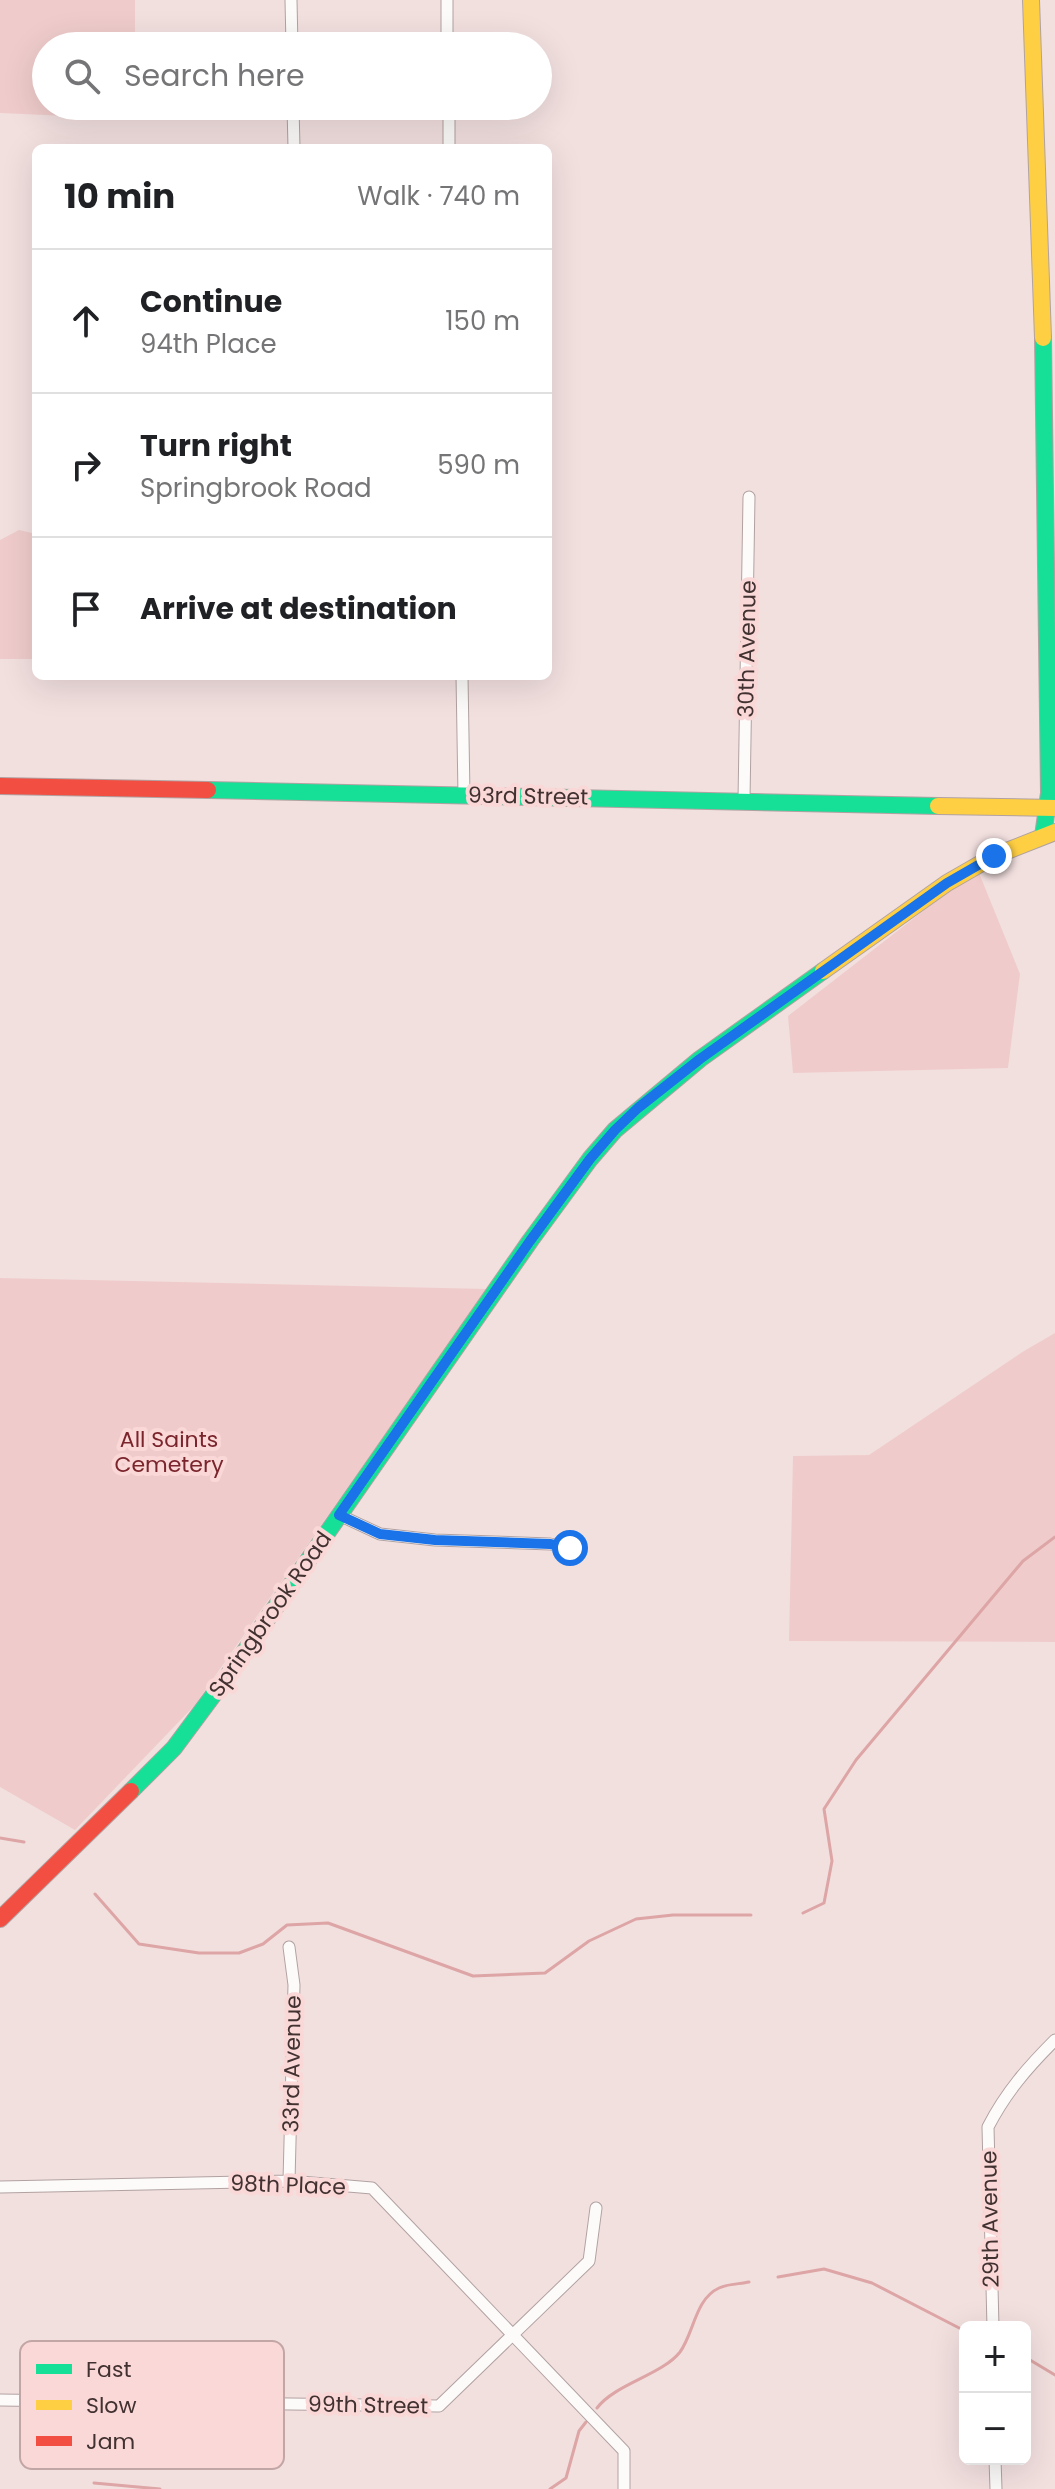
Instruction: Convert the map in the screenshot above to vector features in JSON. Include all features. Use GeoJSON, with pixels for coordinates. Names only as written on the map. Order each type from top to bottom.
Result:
{"type":"FeatureCollection","features":[{"type":"Feature","properties":{"kind":"street"},"geometry":{"type":"LineString","coordinates":[[291,0],[292,32]]}},
{"type":"Feature","properties":{"kind":"street"},"geometry":{"type":"LineString","coordinates":[[447,0],[447,32]]}},
{"type":"Feature","properties":{"kind":"street"},"geometry":{"type":"LineString","coordinates":[[1031,0],[1046,462],[1049,834]]}},
{"type":"Feature","properties":{"kind":"street"},"geometry":{"type":"LineString","coordinates":[[293,120],[294,144]]}},
{"type":"Feature","properties":{"kind":"street"},"geometry":{"type":"LineString","coordinates":[[449,120],[449,144]]}},
{"type":"Feature","properties":{"kind":"street","name":"30th Avenue"},"geometry":{"type":"LineString","coordinates":[[744,800],[749,497]]}},
{"type":"Feature","properties":{"kind":"street"},"geometry":{"type":"LineString","coordinates":[[462,680],[464,795]]}},
{"type":"Feature","properties":{"kind":"street","name":"93rd Street"},"geometry":{"type":"LineString","coordinates":[[0,786],[1051,808]]}},
{"type":"Feature","properties":{"kind":"street","name":"Springbrook Road"},"geometry":{"type":"LineString","coordinates":[[0,1919],[174,1748],[229,1674],[530,1241],[615,1130],[700,1059],[947,883],[994,856],[1049,834]]}},
{"type":"Feature","properties":{"kind":"street"},"geometry":{"type":"LineString","coordinates":[[339,1515],[380,1534],[435,1540],[550,1544],[570,1548]]}},
{"type":"Feature","properties":{"kind":"street","name":"33rd Avenue"},"geometry":{"type":"LineString","coordinates":[[289,1947],[294,1985],[289,2181]]}},
{"type":"Feature","properties":{"kind":"street","name":"29th Avenue"},"geometry":{"type":"LineString","coordinates":[[993,2321],[988,2127],[1022,2073],[1055,2040]]}},
{"type":"Feature","properties":{"kind":"street","name":"98th Place"},"geometry":{"type":"LineString","coordinates":[[0,2187],[289,2181],[372,2188],[624,2451],[624,2489]]}},
{"type":"Feature","properties":{"kind":"street","name":"99th Street"},"geometry":{"type":"LineString","coordinates":[[284,2404],[439,2406],[589,2261],[596,2208]]}},
{"type":"Feature","properties":{"kind":"street","name":"99th Street"},"geometry":{"type":"LineString","coordinates":[[0,2400],[20,2400]]}},
{"type":"Feature","properties":{"kind":"street"},"geometry":{"type":"LineString","coordinates":[[995,2465],[996,2489]]}},
{"type":"Feature","properties":{"kind":"green space"},"geometry":{"type":"Polygon","coordinates":[[[0,0],[135,0],[135,32],[32,32],[32,114],[0,113],[0,0]]]}},
{"type":"Feature","properties":{"kind":"green space"},"geometry":{"type":"Polygon","coordinates":[[[19,530],[32,533],[32,659],[0,659],[0,540],[19,530]]]}},
{"type":"Feature","properties":{"kind":"green space"},"geometry":{"type":"Polygon","coordinates":[[[979,873],[1020,974],[1008,1068],[793,1073],[788,1016],[954,887],[979,873]]]}},
{"type":"Feature","properties":{"kind":"green space","name":"All Saints Cemetery"},"geometry":{"type":"Polygon","coordinates":[[[0,1278],[487,1289],[194,1706],[75,1830],[0,1787],[0,1278]]]}},
{"type":"Feature","properties":{"kind":"green space"},"geometry":{"type":"Polygon","coordinates":[[[1055,1333],[1055,1642],[789,1641],[793,1456],[869,1455],[1055,1333]]]}},
{"type":"Feature","properties":{"kind":"waterway"},"geometry":{"type":"LineString","coordinates":[[803,1913],[824,1903],[832,1861],[824,1809],[856,1760],[1023,1561],[1055,1537]]}},
{"type":"Feature","properties":{"kind":"waterway"},"geometry":{"type":"LineString","coordinates":[[0,1838],[24,1842]]}},
{"type":"Feature","properties":{"kind":"waterway"},"geometry":{"type":"LineString","coordinates":[[95,1894],[139,1944],[199,1953],[239,1953],[263,1944],[287,1925],[328,1923],[473,1976],[545,1973],[589,1941],[636,1919],[673,1915],[751,1915]]}},
{"type":"Feature","properties":{"kind":"waterway"},"geometry":{"type":"LineString","coordinates":[[778,2277],[824,2269],[872,2283],[959,2328]]}},
{"type":"Feature","properties":{"kind":"waterway"},"geometry":{"type":"LineString","coordinates":[[597,2408],[615,2392],[662,2367],[680,2352],[700,2308],[711,2293],[722,2287],[749,2282]]}},
{"type":"Feature","properties":{"kind":"waterway"},"geometry":{"type":"LineString","coordinates":[[1031,2361],[1055,2375]]}},
{"type":"Feature","properties":{"kind":"waterway"},"geometry":{"type":"LineString","coordinates":[[550,2489],[566,2478],[579,2431],[586,2422]]}},
{"type":"Feature","properties":{"kind":"waterway"},"geometry":{"type":"LineString","coordinates":[[94,2483],[160,2489]]}},
{"type":"Feature","properties":{"kind":"traffic: fast"},"geometry":{"type":"LineString","coordinates":[[1043,338],[1049,793],[1043,836]]}},
{"type":"Feature","properties":{"kind":"traffic: fast"},"geometry":{"type":"LineString","coordinates":[[208,790],[938,806]]}},
{"type":"Feature","properties":{"kind":"traffic: fast"},"geometry":{"type":"LineString","coordinates":[[131,1791],[174,1748],[229,1674],[590,1159],[615,1130],[700,1059],[823,971]]}},
{"type":"Feature","properties":{"kind":"traffic: slow"},"geometry":{"type":"LineString","coordinates":[[1031,0],[1043,338]]}},
{"type":"Feature","properties":{"kind":"traffic: slow"},"geometry":{"type":"LineString","coordinates":[[938,806],[1055,808]]}},
{"type":"Feature","properties":{"kind":"traffic: slow"},"geometry":{"type":"LineString","coordinates":[[823,971],[947,883],[994,856],[1055,832]]}},
{"type":"Feature","properties":{"kind":"traffic: jam"},"geometry":{"type":"LineString","coordinates":[[0,786],[208,790]]}},
{"type":"Feature","properties":{"kind":"traffic: jam"},"geometry":{"type":"LineString","coordinates":[[0,1919],[131,1791]]}},
{"type":"Feature","properties":{"kind":"route"},"geometry":{"type":"LineString","coordinates":[[570,1548],[550,1544],[435,1540],[380,1534],[339,1515],[530,1241],[615,1130],[700,1059],[947,883],[994,856]]}}]}
